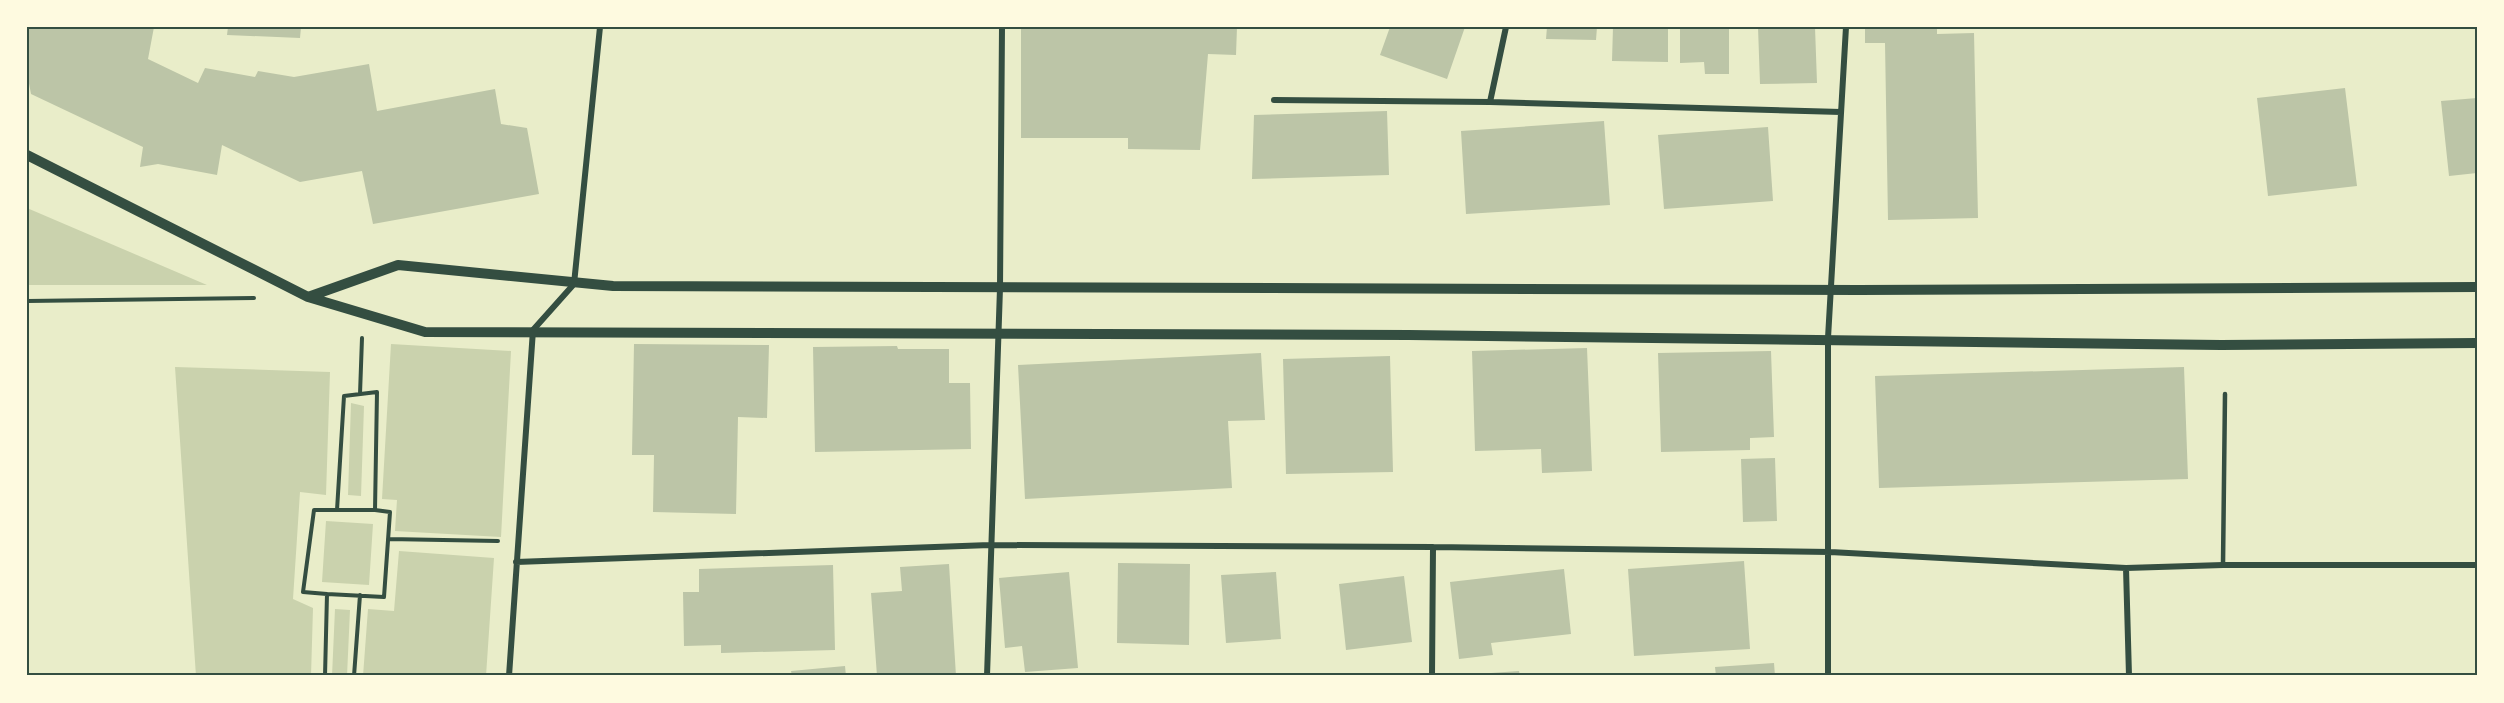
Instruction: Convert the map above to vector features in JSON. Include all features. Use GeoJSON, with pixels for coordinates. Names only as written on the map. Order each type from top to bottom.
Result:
{"type":"FeatureCollection","features":[{"type":"Feature","properties":{"kind":"street"},"geometry":{"type":"LineString","coordinates":[[509,676],[533,330],[574,284],[600,27]]}},
{"type":"Feature","properties":{"kind":"street"},"geometry":{"type":"LineString","coordinates":[[987,676],[1000,288],[1002,27]]}},
{"type":"Feature","properties":{"kind":"street"},"geometry":{"type":"LineString","coordinates":[[1490,102],[1506,27]]}},
{"type":"Feature","properties":{"kind":"street"},"geometry":{"type":"LineString","coordinates":[[1828,676],[1830,552],[1828,338],[1846,27]]}},
{"type":"Feature","properties":{"kind":"street"},"geometry":{"type":"LineString","coordinates":[[1274,100],[1490,102],[1841,112]]}},
{"type":"Feature","properties":{"kind":"street"},"geometry":{"type":"LineString","coordinates":[[27,155],[308,297],[424,332],[533,330],[1828,338],[2221,345],[2477,343]]}},
{"type":"Feature","properties":{"kind":"street"},"geometry":{"type":"LineString","coordinates":[[308,297],[398,265],[574,284],[613,286],[1830,290],[2477,287]]}},
{"type":"Feature","properties":{"kind":"street"},"geometry":{"type":"LineString","coordinates":[[516,562],[990,545],[1830,552],[2126,568],[2223,565],[2477,566]]}},
{"type":"Feature","properties":{"kind":"street"},"geometry":{"type":"LineString","coordinates":[[1432,676],[1433,547]]}},
{"type":"Feature","properties":{"kind":"street"},"geometry":{"type":"LineString","coordinates":[[2126,568],[2129,676]]}},
{"type":"Feature","properties":{"kind":"lane"},"geometry":{"type":"LineString","coordinates":[[2223,565],[2225,394]]}},
{"type":"Feature","properties":{"kind":"path"},"geometry":{"type":"LineString","coordinates":[[27,301],[261,297]]}},
{"type":"Feature","properties":{"kind":"path"},"geometry":{"type":"LineString","coordinates":[[360,394],[363,315]]}},
{"type":"Feature","properties":{"kind":"path"},"geometry":{"type":"LineString","coordinates":[[337,510],[344,396],[377,392],[375,510]]}},
{"type":"Feature","properties":{"kind":"path"},"geometry":{"type":"LineString","coordinates":[[314,510],[337,510],[390,512],[384,597],[303,592],[314,510]]}},
{"type":"Feature","properties":{"kind":"path"},"geometry":{"type":"LineString","coordinates":[[388,539],[518,541]]}},
{"type":"Feature","properties":{"kind":"path"},"geometry":{"type":"LineString","coordinates":[[325,676],[327,594]]}},
{"type":"Feature","properties":{"kind":"path"},"geometry":{"type":"LineString","coordinates":[[354,676],[360,595]]}},
{"type":"Feature","properties":{"kind":"green space"},"geometry":{"type":"Polygon","coordinates":[[[27,208],[207,285],[27,285],[27,208]]]}},
{"type":"Feature","properties":{"kind":"green space"},"geometry":{"type":"Polygon","coordinates":[[[391,344],[511,351],[501,537],[395,531],[397,500],[382,499],[391,344]]]}},
{"type":"Feature","properties":{"kind":"green space"},"geometry":{"type":"Polygon","coordinates":[[[175,367],[330,372],[326,495],[300,492],[293,599],[313,608],[311,676],[196,676],[175,367]]]}},
{"type":"Feature","properties":{"kind":"green space"},"geometry":{"type":"Polygon","coordinates":[[[351,403],[364,406],[361,496],[348,495],[351,403]]]}},
{"type":"Feature","properties":{"kind":"green space"},"geometry":{"type":"Polygon","coordinates":[[[326,521],[373,524],[369,585],[322,582],[326,521]]]}},
{"type":"Feature","properties":{"kind":"green space"},"geometry":{"type":"Polygon","coordinates":[[[399,551],[494,558],[486,676],[363,676],[368,609],[394,611],[399,551]]]}},
{"type":"Feature","properties":{"kind":"green space"},"geometry":{"type":"Polygon","coordinates":[[[335,609],[350,610],[347,676],[332,676],[335,609]]]}},
{"type":"Feature","properties":{"kind":"building"},"geometry":{"type":"Polygon","coordinates":[[[27,27],[154,27],[148,59],[198,83],[205,68],[255,77],[258,71],[294,77],[369,64],[377,111],[495,89],[501,124],[527,128],[539,194],[373,224],[362,171],[300,182],[222,145],[217,175],[158,164],[140,167],[143,147],[31,94],[27,73],[27,27]]]}},
{"type":"Feature","properties":{"kind":"building"},"geometry":{"type":"Polygon","coordinates":[[[228,27],[301,27],[300,38],[227,35],[228,27]]]}},
{"type":"Feature","properties":{"kind":"building"},"geometry":{"type":"Polygon","coordinates":[[[1021,27],[1237,27],[1236,55],[1208,54],[1200,150],[1128,149],[1128,138],[1021,138],[1021,27]]]}},
{"type":"Feature","properties":{"kind":"building"},"geometry":{"type":"Polygon","coordinates":[[[1390,27],[1465,27],[1447,79],[1380,55],[1390,27]]]}},
{"type":"Feature","properties":{"kind":"building"},"geometry":{"type":"Polygon","coordinates":[[[1547,27],[1597,27],[1596,40],[1546,39],[1547,27]]]}},
{"type":"Feature","properties":{"kind":"building"},"geometry":{"type":"Polygon","coordinates":[[[1613,27],[1668,27],[1668,62],[1612,61],[1613,27]]]}},
{"type":"Feature","properties":{"kind":"building"},"geometry":{"type":"Polygon","coordinates":[[[1680,27],[1729,27],[1729,74],[1705,74],[1704,62],[1680,63],[1680,27]]]}},
{"type":"Feature","properties":{"kind":"building"},"geometry":{"type":"Polygon","coordinates":[[[1758,27],[1815,27],[1817,83],[1760,84],[1758,27]]]}},
{"type":"Feature","properties":{"kind":"building"},"geometry":{"type":"Polygon","coordinates":[[[1865,27],[1937,27],[1937,34],[1974,33],[1978,218],[1888,220],[1885,43],[1865,43],[1865,27]]]}},
{"type":"Feature","properties":{"kind":"building"},"geometry":{"type":"Polygon","coordinates":[[[2345,88],[2357,186],[2268,196],[2257,98],[2345,88]]]}},
{"type":"Feature","properties":{"kind":"building"},"geometry":{"type":"Polygon","coordinates":[[[2477,98],[2477,173],[2449,176],[2441,101],[2477,98]]]}},
{"type":"Feature","properties":{"kind":"building"},"geometry":{"type":"Polygon","coordinates":[[[1387,111],[1389,175],[1252,179],[1254,115],[1387,111]]]}},
{"type":"Feature","properties":{"kind":"building"},"geometry":{"type":"Polygon","coordinates":[[[1604,121],[1610,205],[1466,214],[1461,131],[1604,121]]]}},
{"type":"Feature","properties":{"kind":"building"},"geometry":{"type":"Polygon","coordinates":[[[1768,127],[1773,201],[1664,209],[1658,135],[1768,127]]]}},
{"type":"Feature","properties":{"kind":"building"},"geometry":{"type":"Polygon","coordinates":[[[634,344],[769,345],[767,418],[738,417],[736,514],[653,512],[654,455],[632,455],[634,344]]]}},
{"type":"Feature","properties":{"kind":"building"},"geometry":{"type":"Polygon","coordinates":[[[897,346],[898,349],[949,349],[949,383],[970,383],[971,449],[815,452],[813,347],[897,346]]]}},
{"type":"Feature","properties":{"kind":"building"},"geometry":{"type":"Polygon","coordinates":[[[1587,348],[1592,471],[1542,473],[1541,449],[1475,451],[1472,351],[1587,348]]]}},
{"type":"Feature","properties":{"kind":"building"},"geometry":{"type":"Polygon","coordinates":[[[1771,351],[1774,437],[1750,438],[1750,450],[1661,452],[1658,353],[1771,351]]]}},
{"type":"Feature","properties":{"kind":"building"},"geometry":{"type":"Polygon","coordinates":[[[1261,353],[1265,420],[1228,421],[1232,488],[1025,499],[1018,365],[1261,353]]]}},
{"type":"Feature","properties":{"kind":"building"},"geometry":{"type":"Polygon","coordinates":[[[1390,356],[1393,472],[1286,474],[1283,359],[1390,356]]]}},
{"type":"Feature","properties":{"kind":"building"},"geometry":{"type":"Polygon","coordinates":[[[2184,367],[2188,479],[1879,488],[1875,376],[2184,367]]]}},
{"type":"Feature","properties":{"kind":"building"},"geometry":{"type":"Polygon","coordinates":[[[1775,458],[1777,521],[1743,522],[1741,459],[1775,458]]]}},
{"type":"Feature","properties":{"kind":"building"},"geometry":{"type":"Polygon","coordinates":[[[1744,561],[1750,649],[1634,656],[1628,569],[1744,561]]]}},
{"type":"Feature","properties":{"kind":"building"},"geometry":{"type":"Polygon","coordinates":[[[1118,563],[1190,564],[1189,645],[1117,643],[1118,563]]]}},
{"type":"Feature","properties":{"kind":"building"},"geometry":{"type":"Polygon","coordinates":[[[949,564],[956,676],[877,676],[871,593],[902,591],[900,567],[949,564]]]}},
{"type":"Feature","properties":{"kind":"building"},"geometry":{"type":"Polygon","coordinates":[[[833,565],[835,650],[721,653],[721,645],[684,646],[683,592],[699,592],[699,569],[833,565]]]}},
{"type":"Feature","properties":{"kind":"building"},"geometry":{"type":"Polygon","coordinates":[[[1564,569],[1571,634],[1491,643],[1493,655],[1459,659],[1450,582],[1564,569]]]}},
{"type":"Feature","properties":{"kind":"building"},"geometry":{"type":"Polygon","coordinates":[[[1069,572],[1078,668],[1025,672],[1022,646],[1005,648],[999,578],[1069,572]]]}},
{"type":"Feature","properties":{"kind":"building"},"geometry":{"type":"Polygon","coordinates":[[[1276,572],[1281,639],[1226,643],[1221,575],[1276,572]]]}},
{"type":"Feature","properties":{"kind":"building"},"geometry":{"type":"Polygon","coordinates":[[[1404,576],[1412,642],[1346,650],[1339,584],[1404,576]]]}},
{"type":"Feature","properties":{"kind":"building"},"geometry":{"type":"Polygon","coordinates":[[[1774,663],[1775,676],[1716,676],[1715,667],[1774,663]]]}},
{"type":"Feature","properties":{"kind":"building"},"geometry":{"type":"Polygon","coordinates":[[[845,666],[846,676],[792,676],[791,671],[845,666]]]}},
{"type":"Feature","properties":{"kind":"building"},"geometry":{"type":"Polygon","coordinates":[[[1519,671],[1520,676],[1477,676],[1477,674],[1519,671]]]}}]}
